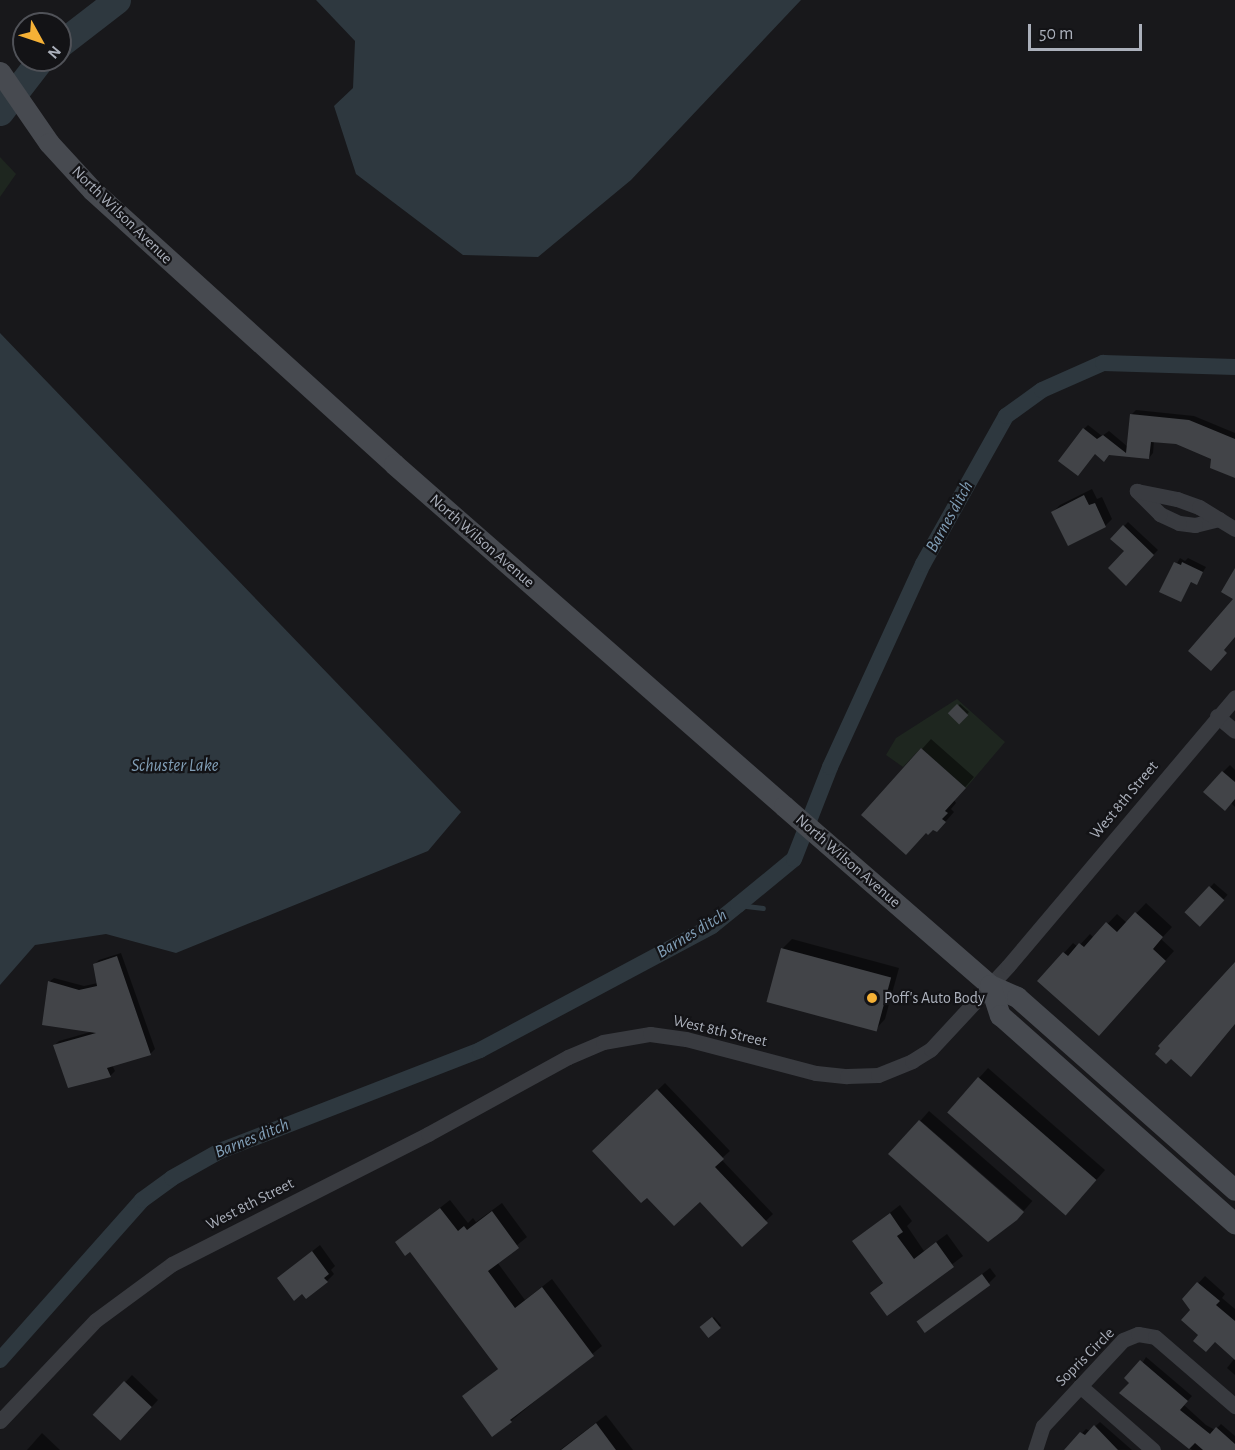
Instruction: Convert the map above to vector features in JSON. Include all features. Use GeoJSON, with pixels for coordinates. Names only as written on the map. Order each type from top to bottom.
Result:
{"type":"FeatureCollection","features":[{"type":"Feature","properties":{"kind":"main road","name":"North Wilson Avenue"},"geometry":{"type":"LineString","coordinates":[[0,72],[49,142],[92,190],[340,415],[990,985],[1017,997],[1235,1190]]}},
{"type":"Feature","properties":{"kind":"main road"},"geometry":{"type":"LineString","coordinates":[[990,985],[1000,1015],[1235,1224]]}},
{"type":"Feature","properties":{"kind":"street"},"geometry":{"type":"LineString","coordinates":[[1219,519],[1235,529]]}},
{"type":"Feature","properties":{"kind":"street","name":"West 8th Street"},"geometry":{"type":"LineString","coordinates":[[0,1421],[96,1320],[172,1264],[428,1134],[568,1057],[603,1042],[650,1034],[686,1039],[816,1073],[878,1075],[893,1071],[931,1049],[990,985],[1235,697]]}},
{"type":"Feature","properties":{"kind":"street"},"geometry":{"type":"LineString","coordinates":[[1217,716],[1235,731]]}},
{"type":"Feature","properties":{"kind":"street","name":"Sopris Circle"},"geometry":{"type":"LineString","coordinates":[[1035,1450],[1043,1426],[1123,1340],[1138,1334],[1155,1337],[1235,1406]]}},
{"type":"Feature","properties":{"kind":"street"},"geometry":{"type":"LineString","coordinates":[[1080,1386],[1153,1450]]}},
{"type":"Feature","properties":{"kind":"shaded area"},"geometry":{"type":"Polygon","coordinates":[[[0,157],[16,174],[0,197],[0,157]]]}},
{"type":"Feature","properties":{"kind":"shaded area"},"geometry":{"type":"Polygon","coordinates":[[[957,699],[1005,742],[966,788],[921,748],[903,767],[886,755],[896,738],[957,699]]]}},
{"type":"Feature","properties":{"kind":"water"},"geometry":{"type":"Polygon","coordinates":[[[316,0],[801,0],[631,180],[538,257],[463,255],[356,174],[334,106],[353,88],[355,41],[316,0]]]}},
{"type":"Feature","properties":{"kind":"water","name":"Schuster Lake"},"geometry":{"type":"Polygon","coordinates":[[[0,333],[461,812],[428,851],[176,953],[106,934],[35,945],[0,985],[0,333]]]}},
{"type":"Feature","properties":{"kind":"building"},"geometry":{"type":"Polygon","coordinates":[[[1130,414],[1189,420],[1235,439],[1235,478],[1210,468],[1211,459],[1176,444],[1151,442],[1149,459],[1109,455],[1104,462],[1095,454],[1078,476],[1058,461],[1083,428],[1097,439],[1103,435],[1126,453],[1130,414]]]}},
{"type":"Feature","properties":{"kind":"building"},"geometry":{"type":"Polygon","coordinates":[[[1084,495],[1089,505],[1095,503],[1106,527],[1068,546],[1051,512],[1084,495]]]}},
{"type":"Feature","properties":{"kind":"building"},"geometry":{"type":"Polygon","coordinates":[[[1123,525],[1154,555],[1126,586],[1108,568],[1124,551],[1110,539],[1123,525]]]}},
{"type":"Feature","properties":{"kind":"building"},"geometry":{"type":"Polygon","coordinates":[[[1174,562],[1181,565],[1182,562],[1203,572],[1197,585],[1191,582],[1181,602],[1159,592],[1174,562]]]}},
{"type":"Feature","properties":{"kind":"building"},"geometry":{"type":"Polygon","coordinates":[[[1235,568],[1235,637],[1224,650],[1227,653],[1211,671],[1188,651],[1233,599],[1221,592],[1235,568]]]}},
{"type":"Feature","properties":{"kind":"building"},"geometry":{"type":"Polygon","coordinates":[[[957,704],[968,715],[959,725],[948,713],[957,704]]]}},
{"type":"Feature","properties":{"kind":"building"},"geometry":{"type":"Polygon","coordinates":[[[921,748],[966,788],[945,811],[948,813],[942,819],[946,822],[937,832],[933,830],[928,835],[926,833],[906,855],[861,815],[921,748]]]}},
{"type":"Feature","properties":{"kind":"building"},"geometry":{"type":"Polygon","coordinates":[[[1222,771],[1235,782],[1235,799],[1225,811],[1203,792],[1222,771]]]}},
{"type":"Feature","properties":{"kind":"building"},"geometry":{"type":"Polygon","coordinates":[[[1209,886],[1224,900],[1200,927],[1184,912],[1209,886]]]}},
{"type":"Feature","properties":{"kind":"building"},"geometry":{"type":"Polygon","coordinates":[[[1135,912],[1163,937],[1153,949],[1166,961],[1099,1036],[1037,981],[1063,952],[1068,956],[1079,943],[1084,947],[1106,922],[1117,932],[1135,912]]]}},
{"type":"Feature","properties":{"kind":"building"},"geometry":{"type":"Polygon","coordinates":[[[781,948],[891,978],[877,1032],[767,1002],[781,948]]]}},
{"type":"Feature","properties":{"kind":"building"},"geometry":{"type":"Polygon","coordinates":[[[117,956],[151,1055],[107,1068],[111,1077],[68,1088],[53,1045],[96,1033],[42,1025],[48,981],[79,990],[97,986],[93,964],[117,956]]]}},
{"type":"Feature","properties":{"kind":"building"},"geometry":{"type":"Polygon","coordinates":[[[1235,962],[1235,1024],[1191,1077],[1171,1059],[1166,1064],[1155,1054],[1160,1048],[1158,1046],[1235,962]]]}},
{"type":"Feature","properties":{"kind":"building"},"geometry":{"type":"Polygon","coordinates":[[[978,1077],[1096,1180],[1066,1215],[947,1112],[978,1077]]]}},
{"type":"Feature","properties":{"kind":"building"},"geometry":{"type":"Polygon","coordinates":[[[657,1089],[724,1159],[715,1167],[768,1223],[742,1247],[700,1202],[674,1226],[647,1198],[641,1203],[592,1151],[657,1089]]]}},
{"type":"Feature","properties":{"kind":"building"},"geometry":{"type":"Polygon","coordinates":[[[919,1120],[1024,1212],[988,1242],[888,1154],[919,1120]]]}},
{"type":"Feature","properties":{"kind":"building"},"geometry":{"type":"Polygon","coordinates":[[[440,1208],[458,1231],[464,1226],[467,1230],[492,1211],[519,1248],[488,1271],[515,1308],[542,1287],[594,1356],[510,1420],[512,1422],[492,1437],[462,1396],[498,1369],[410,1252],[405,1256],[395,1242],[440,1208]]]}},
{"type":"Feature","properties":{"kind":"building"},"geometry":{"type":"Polygon","coordinates":[[[890,1213],[903,1232],[897,1236],[914,1259],[936,1242],[954,1267],[887,1316],[870,1293],[883,1283],[852,1241],[890,1213]]]}},
{"type":"Feature","properties":{"kind":"building"},"geometry":{"type":"Polygon","coordinates":[[[312,1251],[329,1274],[324,1278],[328,1282],[306,1299],[302,1294],[294,1301],[277,1278],[312,1251]]]}},
{"type":"Feature","properties":{"kind":"building"},"geometry":{"type":"Polygon","coordinates":[[[982,1274],[990,1285],[925,1333],[916,1322],[982,1274]]]}},
{"type":"Feature","properties":{"kind":"building"},"geometry":{"type":"Polygon","coordinates":[[[1197,1282],[1220,1301],[1216,1305],[1235,1321],[1235,1360],[1215,1342],[1206,1352],[1193,1341],[1198,1335],[1181,1320],[1190,1310],[1182,1299],[1197,1282]]]}},
{"type":"Feature","properties":{"kind":"building"},"geometry":{"type":"Polygon","coordinates":[[[712,1317],[721,1328],[708,1338],[700,1327],[712,1317]]]}},
{"type":"Feature","properties":{"kind":"building"},"geometry":{"type":"Polygon","coordinates":[[[1140,1360],[1188,1401],[1180,1410],[1210,1434],[1216,1427],[1235,1444],[1235,1450],[1203,1450],[1195,1443],[1189,1449],[1119,1393],[1129,1383],[1124,1378],[1140,1360]]]}},
{"type":"Feature","properties":{"kind":"building"},"geometry":{"type":"Polygon","coordinates":[[[124,1381],[152,1407],[120,1441],[93,1415],[124,1381]]]}},
{"type":"Feature","properties":{"kind":"building"},"geometry":{"type":"Polygon","coordinates":[[[596,1423],[616,1450],[561,1450],[596,1423]]]}},
{"type":"Feature","properties":{"kind":"building"},"geometry":{"type":"Polygon","coordinates":[[[1094,1425],[1118,1450],[1064,1450],[1080,1432],[1085,1435],[1094,1425]]]}},
{"type":"Feature","properties":{"kind":"waterway"},"geometry":{"type":"LineString","coordinates":[[72,35],[117,0]]}},
{"type":"Feature","properties":{"kind":"waterway"},"geometry":{"type":"LineString","coordinates":[[0,112],[31,72]]}},
{"type":"Feature","properties":{"kind":"waterway","name":"Barnes ditch"},"geometry":{"type":"LineString","coordinates":[[0,1360],[142,1200],[172,1178],[220,1151],[480,1050],[712,926],[794,859],[830,767],[923,564],[1006,416],[1042,390],[1103,363],[1235,367]]}},
{"type":"Feature","properties":{"kind":"waterway"},"geometry":{"type":"LineString","coordinates":[[738,905],[763,908]]}},
{"type":"Feature","properties":{"kind":"place","name":"Poff's Auto Body"},"geometry":{"type":"Point","coordinates":[872,998]}}]}
